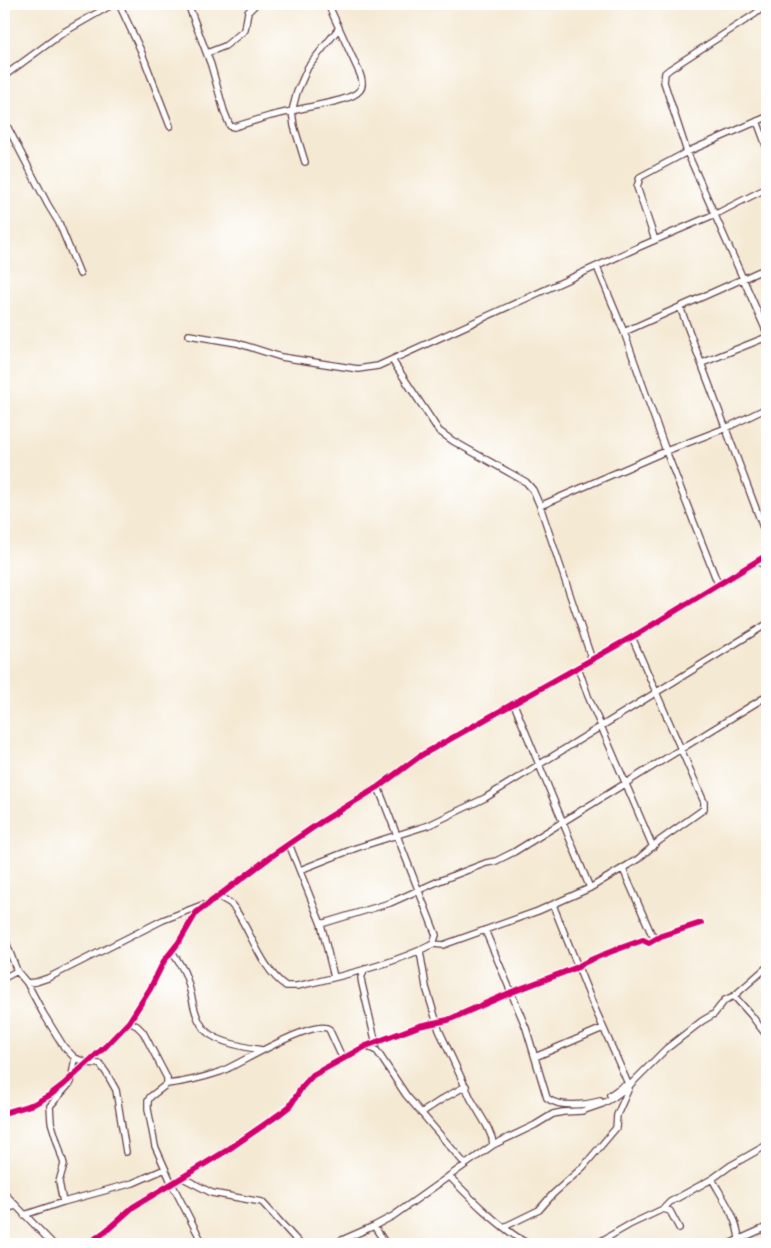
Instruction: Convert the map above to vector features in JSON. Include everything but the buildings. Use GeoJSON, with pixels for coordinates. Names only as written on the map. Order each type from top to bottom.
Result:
{"type":"FeatureCollection","features":[{"type":"Feature","properties":{"kind":"street"},"geometry":{"type":"LineString","coordinates":[[4,76],[64,32],[111,4]]}},
{"type":"Feature","properties":{"kind":"street"},"geometry":{"type":"LineString","coordinates":[[119,4],[141,51],[170,126]]}},
{"type":"Feature","properties":{"kind":"street"},"geometry":{"type":"LineString","coordinates":[[188,4],[207,53],[224,111],[230,126],[234,127],[270,116],[350,97],[360,90],[362,80],[360,74],[328,4]]}},
{"type":"Feature","properties":{"kind":"street"},"geometry":{"type":"LineString","coordinates":[[207,53],[225,46],[245,30],[248,12],[256,4]]}},
{"type":"Feature","properties":{"kind":"street"},"geometry":{"type":"LineString","coordinates":[[702,363],[767,335],[687,152],[665,86],[664,77],[674,66],[755,14],[767,4]]}},
{"type":"Feature","properties":{"kind":"street"},"geometry":{"type":"LineString","coordinates":[[304,162],[292,111],[297,92],[308,67],[339,28]]}},
{"type":"Feature","properties":{"kind":"street"},"geometry":{"type":"LineString","coordinates":[[654,240],[637,187],[640,177],[687,152],[767,117]]}},
{"type":"Feature","properties":{"kind":"street"},"geometry":{"type":"LineString","coordinates":[[4,120],[59,223],[80,274]]}},
{"type":"Feature","properties":{"kind":"street"},"geometry":{"type":"LineString","coordinates":[[757,121],[767,148]]}},
{"type":"Feature","properties":{"kind":"street"},"geometry":{"type":"LineString","coordinates":[[189,335],[237,343],[280,357],[358,369],[378,366],[715,214],[767,188]]}},
{"type":"Feature","properties":{"kind":"street"},"geometry":{"type":"LineString","coordinates":[[596,267],[624,332],[666,451],[718,584]]}},
{"type":"Feature","properties":{"kind":"street"},"geometry":{"type":"LineString","coordinates":[[624,332],[767,268]]}},
{"type":"Feature","properties":{"kind":"street"},"geometry":{"type":"LineString","coordinates":[[680,307],[767,538]]}},
{"type":"Feature","properties":{"kind":"street"},"geometry":{"type":"LineString","coordinates":[[392,360],[439,431],[453,441],[526,482],[533,490],[592,660]]}},
{"type":"Feature","properties":{"kind":"street"},"geometry":{"type":"LineString","coordinates":[[540,506],[666,451],[726,428],[767,408]]}},
{"type":"Feature","properties":{"kind":"street"},"geometry":{"type":"LineString","coordinates":[[4,1113],[34,1104],[56,1090],[129,1022],[150,989],[164,961],[196,913],[206,904],[289,844],[378,787],[420,756],[632,637],[767,556]]}},
{"type":"Feature","properties":{"kind":"street"},"geometry":{"type":"LineString","coordinates":[[757,562],[767,565]]}},
{"type":"Feature","properties":{"kind":"street"},"geometry":{"type":"LineString","coordinates":[[300,870],[356,848],[430,825],[477,802],[767,624]]}},
{"type":"Feature","properties":{"kind":"street"},"geometry":{"type":"LineString","coordinates":[[218,896],[230,903],[235,909],[256,948],[282,983],[291,987],[366,969],[420,951],[433,944],[443,945],[553,905],[590,888],[623,869],[705,808],[632,637]]}},
{"type":"Feature","properties":{"kind":"street"},"geometry":{"type":"LineString","coordinates":[[578,668],[588,696],[653,846]]}},
{"type":"Feature","properties":{"kind":"street"},"geometry":{"type":"LineString","coordinates":[[321,924],[390,903],[438,881],[503,858],[626,785],[767,696]]}},
{"type":"Feature","properties":{"kind":"street"},"geometry":{"type":"LineString","coordinates":[[514,704],[590,888]]}},
{"type":"Feature","properties":{"kind":"street"},"geometry":{"type":"LineString","coordinates":[[378,787],[436,935],[433,944]]}},
{"type":"Feature","properties":{"kind":"street"},"geometry":{"type":"LineString","coordinates":[[289,844],[321,924],[334,977]]}},
{"type":"Feature","properties":{"kind":"street"},"geometry":{"type":"LineString","coordinates":[[623,869],[651,933],[659,937]]}},
{"type":"Feature","properties":{"kind":"street"},"geometry":{"type":"LineString","coordinates":[[27,983],[48,978],[163,920],[206,904]]}},
{"type":"Feature","properties":{"kind":"street"},"geometry":{"type":"LineString","coordinates":[[504,1227],[539,1210],[553,1194],[583,1168],[616,1128],[618,1124],[617,1115],[630,1086],[553,905]]}},
{"type":"Feature","properties":{"kind":"street"},"geometry":{"type":"LineString","coordinates":[[88,1244],[133,1207],[226,1151],[290,1106],[302,1087],[313,1075],[345,1057],[376,1041],[464,1013],[512,992],[578,967],[585,961],[643,940],[649,943],[659,937],[700,923]]}},
{"type":"Feature","properties":{"kind":"street"},"geometry":{"type":"LineString","coordinates":[[485,930],[512,992],[546,1095],[552,1101],[584,1105],[606,1098],[623,1086],[630,1086]]}},
{"type":"Feature","properties":{"kind":"street"},"geometry":{"type":"LineString","coordinates":[[4,937],[18,971],[27,983],[56,1035],[75,1058],[87,1063],[100,1064],[107,1074],[116,1090],[126,1152]]}},
{"type":"Feature","properties":{"kind":"street"},"geometry":{"type":"LineString","coordinates":[[172,951],[185,974],[194,1005],[207,1032],[212,1036],[262,1050]]}},
{"type":"Feature","properties":{"kind":"street"},"geometry":{"type":"LineString","coordinates":[[420,951],[424,978],[436,1022],[490,1134],[493,1146]]}},
{"type":"Feature","properties":{"kind":"street"},"geometry":{"type":"LineString","coordinates":[[333,1244],[374,1226],[413,1203],[465,1164],[493,1146],[559,1112],[582,1111],[602,1104],[630,1086],[666,1049],[714,1014],[726,1000],[734,996],[767,967]]}},
{"type":"Feature","properties":{"kind":"street"},"geometry":{"type":"LineString","coordinates":[[366,969],[362,978],[362,984],[377,1051],[393,1077],[421,1113],[465,1164]]}},
{"type":"Feature","properties":{"kind":"street"},"geometry":{"type":"LineString","coordinates":[[4,978],[18,971]]}},
{"type":"Feature","properties":{"kind":"street"},"geometry":{"type":"LineString","coordinates":[[734,996],[767,1036]]}},
{"type":"Feature","properties":{"kind":"street"},"geometry":{"type":"LineString","coordinates":[[129,1022],[143,1032],[166,1078],[167,1084]]}},
{"type":"Feature","properties":{"kind":"street"},"geometry":{"type":"LineString","coordinates":[[203,1244],[155,1146],[148,1109],[150,1097],[167,1084],[193,1081],[221,1071],[296,1034],[321,1026],[329,1029],[340,1053],[345,1057]]}},
{"type":"Feature","properties":{"kind":"street"},"geometry":{"type":"LineString","coordinates":[[535,1057],[604,1028]]}},
{"type":"Feature","properties":{"kind":"street"},"geometry":{"type":"LineString","coordinates":[[366,1046],[377,1051]]}},
{"type":"Feature","properties":{"kind":"street"},"geometry":{"type":"LineString","coordinates":[[63,1202],[59,1182],[64,1164],[51,1122],[50,1106],[68,1087],[73,1075],[75,1058]]}},
{"type":"Feature","properties":{"kind":"street"},"geometry":{"type":"LineString","coordinates":[[421,1113],[466,1086]]}},
{"type":"Feature","properties":{"kind":"street"},"geometry":{"type":"LineString","coordinates":[[663,1209],[670,1202],[767,1145]]}},
{"type":"Feature","properties":{"kind":"street"},"geometry":{"type":"LineString","coordinates":[[24,1215],[63,1202],[120,1187],[165,1169]]}},
{"type":"Feature","properties":{"kind":"street"},"geometry":{"type":"LineString","coordinates":[[449,1176],[465,1193],[504,1227],[528,1244]]}},
{"type":"Feature","properties":{"kind":"street"},"geometry":{"type":"LineString","coordinates":[[183,1178],[212,1192],[262,1202],[300,1244]]}},
{"type":"Feature","properties":{"kind":"street"},"geometry":{"type":"LineString","coordinates":[[712,1179],[732,1216],[739,1240]]}},
{"type":"Feature","properties":{"kind":"street"},"geometry":{"type":"LineString","coordinates":[[4,1193],[53,1244]]}},
{"type":"Feature","properties":{"kind":"street"},"geometry":{"type":"LineString","coordinates":[[4,1209],[16,1206]]}},
{"type":"Feature","properties":{"kind":"street"},"geometry":{"type":"LineString","coordinates":[[596,1244],[629,1225],[663,1209],[670,1211],[679,1228]]}},
{"type":"Feature","properties":{"kind":"street"},"geometry":{"type":"LineString","coordinates":[[374,1226],[386,1244]]}},
{"type":"Feature","properties":{"kind":"street"},"geometry":{"type":"LineString","coordinates":[[729,1244],[767,1227]]}},
{"type":"Feature","properties":{"kind":"cycle path"},"geometry":{"type":"LineString","coordinates":[[4,1113],[34,1104],[50,1095],[106,1046],[129,1022],[150,989],[164,961],[179,942],[196,913],[273,855],[321,822],[378,787],[420,756],[639,633],[767,555]]}},
{"type":"Feature","properties":{"kind":"cycle path"},"geometry":{"type":"LineString","coordinates":[[88,1244],[133,1207],[226,1151],[281,1113],[290,1106],[302,1087],[313,1075],[366,1046],[419,1026],[448,1020],[512,992],[643,940],[649,943],[661,936],[701,923]]}}]}
